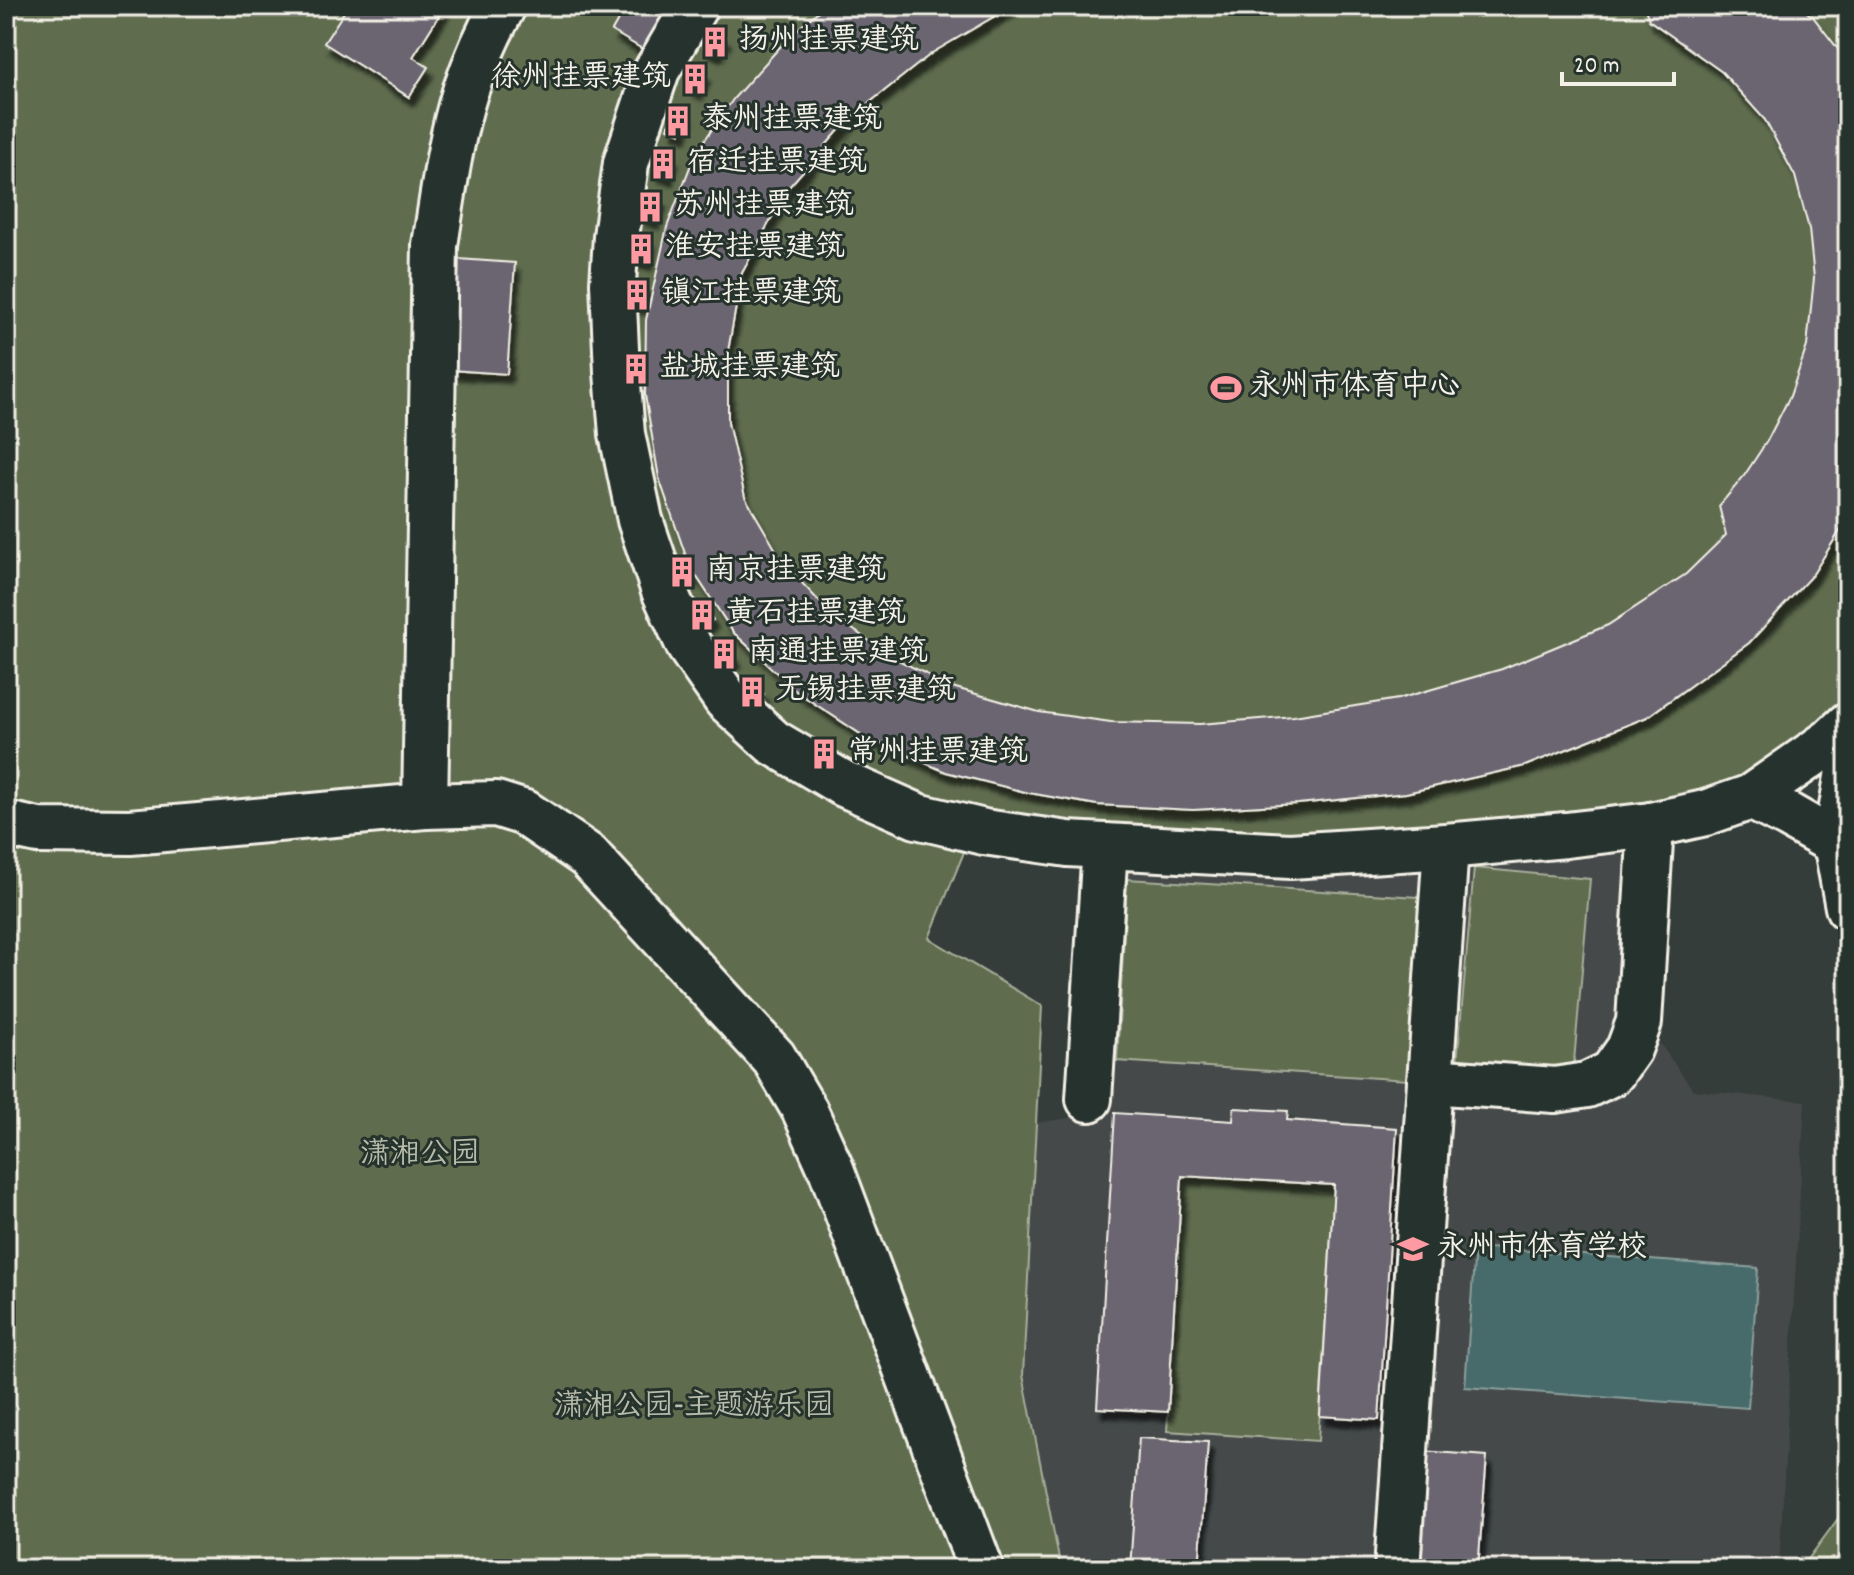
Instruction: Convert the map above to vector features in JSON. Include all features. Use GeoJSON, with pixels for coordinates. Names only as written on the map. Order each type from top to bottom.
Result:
{"type":"FeatureCollection","features":[{"type":"Feature","properties":{"kind":"street"},"geometry":{"type":"LineString","coordinates":[[425,806],[435,245],[447,168],[465,92],[503,6]]}},
{"type":"Feature","properties":{"kind":"street"},"geometry":{"type":"LineString","coordinates":[[695,6],[657,70],[626,163],[613,283],[622,434],[640,520],[663,588],[689,646],[726,699],[773,742],[842,783],[917,816],[984,832],[1068,844],[1290,856],[1566,835],[1651,825],[1705,813],[1751,797],[1831,741],[1848,725]]}},
{"type":"Feature","properties":{"kind":"street"},"geometry":{"type":"LineString","coordinates":[[1848,771],[1836,843],[1848,907]]}},
{"type":"Feature","properties":{"kind":"street"},"geometry":{"type":"LineString","coordinates":[[1751,797],[1836,843]]}},
{"type":"Feature","properties":{"kind":"street"},"geometry":{"type":"LineString","coordinates":[[6,824],[38,831],[130,832],[425,806],[496,804],[525,813],[588,856],[774,1058],[805,1111],[831,1169],[981,1569]]}},
{"type":"Feature","properties":{"kind":"street"},"geometry":{"type":"LineString","coordinates":[[1430,1081],[1555,1090],[1587,1085],[1612,1073],[1629,1049],[1639,1022],[1651,825]]}},
{"type":"Feature","properties":{"kind":"street"},"geometry":{"type":"LineString","coordinates":[[1089,1099],[1105,846]]}},
{"type":"Feature","properties":{"kind":"street"},"geometry":{"type":"LineString","coordinates":[[1397,1569],[1446,846]]}},
{"type":"Feature","properties":{"kind":"shaded area","name":"永州市体育学校"},"geometry":{"type":"Polygon","coordinates":[[[1667,839],[1656,1038],[1693,1090],[1805,1101],[1779,1569],[1061,1569],[1023,1375],[1036,1123],[1101,1113],[1124,861],[1667,839]]]}},
{"type":"Feature","properties":{"kind":"green space"},"geometry":{"type":"Polygon","coordinates":[[[6,6],[1848,6],[1848,748],[1667,839],[966,847],[929,938],[1042,1006],[1023,1375],[1061,1569],[6,1569],[6,6]]]}},
{"type":"Feature","properties":{"kind":"green space"},"geometry":{"type":"Polygon","coordinates":[[[1474,868],[1590,879],[1573,1073],[1457,1063],[1474,868]]]}},
{"type":"Feature","properties":{"kind":"green space"},"geometry":{"type":"Polygon","coordinates":[[[1127,879],[1435,898],[1424,1081],[1117,1061],[1127,879]]]}},
{"type":"Feature","properties":{"kind":"green space"},"geometry":{"type":"Polygon","coordinates":[[[1182,1176],[1334,1185],[1318,1441],[1167,1431],[1182,1176]]]}},
{"type":"Feature","properties":{"kind":"green space"},"geometry":{"type":"Polygon","coordinates":[[[1848,1505],[1848,1569],[1801,1569],[1848,1505]]]}},
{"type":"Feature","properties":{"kind":"water"},"geometry":{"type":"Polygon","coordinates":[[[1475,1247],[1758,1268],[1748,1408],[1465,1387],[1475,1247]]]}},
{"type":"Feature","properties":{"kind":"building"},"geometry":{"type":"Polygon","coordinates":[[[348,6],[445,6],[413,57],[428,67],[409,97],[324,43],[348,6]]]}},
{"type":"Feature","properties":{"kind":"building"},"geometry":{"type":"Polygon","coordinates":[[[626,6],[670,6],[644,50],[612,31],[626,6]]]}},
{"type":"Feature","properties":{"kind":"building"},"geometry":{"type":"Polygon","coordinates":[[[824,6],[1012,6],[932,53],[849,119],[787,189],[742,273],[728,351],[728,423],[745,497],[784,564],[831,614],[892,657],[952,687],[1039,712],[1111,722],[1200,724],[1294,716],[1398,699],[1502,669],[1608,625],[1686,574],[1726,535],[1719,506],[1767,441],[1790,396],[1807,346],[1814,278],[1809,229],[1795,176],[1765,120],[1722,72],[1649,20],[1644,6],[1800,6],[1814,18],[1848,62],[1848,518],[1813,574],[1749,643],[1647,717],[1525,766],[1406,793],[1193,810],[1097,805],[1029,793],[946,772],[865,737],[797,692],[733,632],[689,565],[659,478],[645,395],[646,320],[667,227],[695,154],[734,98],[789,37],[824,6]]]}},
{"type":"Feature","properties":{"kind":"building","name":"扬州挂票建筑"},"geometry":{"type":"Polygon","coordinates":[[[713,31],[726,37],[716,53],[704,47],[713,31]]]}},
{"type":"Feature","properties":{"kind":"building","name":"徐州挂票建筑"},"geometry":{"type":"Polygon","coordinates":[[[693,68],[705,73],[697,91],[685,85],[693,68]]]}},
{"type":"Feature","properties":{"kind":"building","name":"泰州挂票建筑"},"geometry":{"type":"Polygon","coordinates":[[[674,109],[687,113],[681,133],[668,128],[674,109]]]}},
{"type":"Feature","properties":{"kind":"building","name":"宿迁挂票建筑"},"geometry":{"type":"Polygon","coordinates":[[[660,151],[673,156],[667,177],[653,172],[660,151]]]}},
{"type":"Feature","properties":{"kind":"building","name":"苏州挂票建筑"},"geometry":{"type":"Polygon","coordinates":[[[646,194],[661,199],[654,220],[640,216],[646,194]]]}},
{"type":"Feature","properties":{"kind":"building","name":"淮安挂票建筑"},"geometry":{"type":"Polygon","coordinates":[[[635,238],[650,239],[647,261],[633,259],[635,238]]]}},
{"type":"Feature","properties":{"kind":"building"},"geometry":{"type":"Polygon","coordinates":[[[458,259],[515,263],[507,374],[450,370],[458,259]]]}},
{"type":"Feature","properties":{"kind":"building","name":"镇江挂票建筑"},"geometry":{"type":"Polygon","coordinates":[[[630,284],[645,285],[644,305],[629,305],[630,284]]]}},
{"type":"Feature","properties":{"kind":"building","name":"盐城挂票建筑"},"geometry":{"type":"Polygon","coordinates":[[[629,359],[644,359],[644,380],[629,380],[629,359]]]}},
{"type":"Feature","properties":{"kind":"building","name":"南京挂票建筑"},"geometry":{"type":"Polygon","coordinates":[[[684,560],[692,578],[679,584],[671,566],[684,560]]]}},
{"type":"Feature","properties":{"kind":"building","name":"黄石挂票建筑"},"geometry":{"type":"Polygon","coordinates":[[[703,603],[713,620],[701,628],[690,610],[703,603]]]}},
{"type":"Feature","properties":{"kind":"building","name":"南通挂票建筑"},"geometry":{"type":"Polygon","coordinates":[[[724,641],[736,658],[723,666],[712,649],[724,641]]]}},
{"type":"Feature","properties":{"kind":"building","name":"无锡挂票建筑"},"geometry":{"type":"Polygon","coordinates":[[[750,680],[764,694],[753,705],[739,690],[750,680]]]}},
{"type":"Feature","properties":{"kind":"building"},"geometry":{"type":"Polygon","coordinates":[[[1234,1108],[1288,1111],[1287,1120],[1397,1128],[1379,1420],[1320,1416],[1334,1185],[1182,1176],[1168,1412],[1097,1408],[1115,1113],[1233,1121],[1234,1108]]]}},
{"type":"Feature","properties":{"kind":"building"},"geometry":{"type":"Polygon","coordinates":[[[1139,1438],[1208,1442],[1199,1569],[1130,1569],[1139,1438]]]}},
{"type":"Feature","properties":{"kind":"building"},"geometry":{"type":"Polygon","coordinates":[[[1422,1451],[1487,1456],[1478,1569],[1412,1569],[1422,1451]]]}},
{"type":"Feature","properties":{"kind":"place","name":"扬州挂票建筑"},"geometry":{"type":"Point","coordinates":[715,42]}},
{"type":"Feature","properties":{"kind":"place","name":"徐州挂票建筑"},"geometry":{"type":"Point","coordinates":[695,79]}},
{"type":"Feature","properties":{"kind":"place","name":"泰州挂票建筑"},"geometry":{"type":"Point","coordinates":[678,121]}},
{"type":"Feature","properties":{"kind":"place","name":"宿迁挂票建筑"},"geometry":{"type":"Point","coordinates":[663,164]}},
{"type":"Feature","properties":{"kind":"place","name":"苏州挂票建筑"},"geometry":{"type":"Point","coordinates":[650,207]}},
{"type":"Feature","properties":{"kind":"place","name":"淮安挂票建筑"},"geometry":{"type":"Point","coordinates":[641,249]}},
{"type":"Feature","properties":{"kind":"place","name":"镇江挂票建筑"},"geometry":{"type":"Point","coordinates":[637,295]}},
{"type":"Feature","properties":{"kind":"place","name":"盐城挂票建筑"},"geometry":{"type":"Point","coordinates":[636,369]}},
{"type":"Feature","properties":{"kind":"place","name":"永州市体育中心"},"geometry":{"type":"Point","coordinates":[1226,388]}},
{"type":"Feature","properties":{"kind":"place","name":"南京挂票建筑"},"geometry":{"type":"Point","coordinates":[682,572]}},
{"type":"Feature","properties":{"kind":"place","name":"黄石挂票建筑"},"geometry":{"type":"Point","coordinates":[702,615]}},
{"type":"Feature","properties":{"kind":"place","name":"南通挂票建筑"},"geometry":{"type":"Point","coordinates":[724,654]}},
{"type":"Feature","properties":{"kind":"place","name":"无锡挂票建筑"},"geometry":{"type":"Point","coordinates":[752,692]}},
{"type":"Feature","properties":{"kind":"place","name":"常州挂票建筑"},"geometry":{"type":"Point","coordinates":[824,754]}},
{"type":"Feature","properties":{"kind":"place","name":"永州市体育学校"},"geometry":{"type":"Point","coordinates":[1413,1249]}},
{"type":"Feature","properties":{"kind":"park label","name":"潇湘公园"},"geometry":{"type":"Point","coordinates":[420,1156]}},
{"type":"Feature","properties":{"kind":"park label","name":"潇湘公园-主题游乐园"},"geometry":{"type":"Point","coordinates":[694,1408]}}]}
